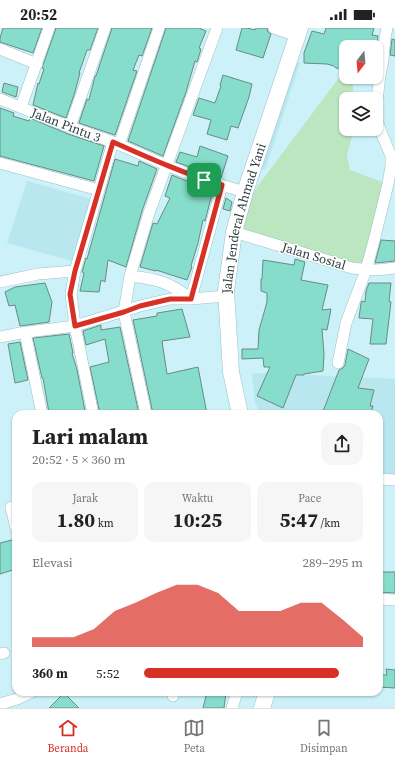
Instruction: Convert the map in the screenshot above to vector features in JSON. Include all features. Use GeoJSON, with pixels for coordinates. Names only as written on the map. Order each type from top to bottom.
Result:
{"type":"FeatureCollection","features":[{"type":"Feature","properties":{"kind":"highway","name":"Jalan Jenderal Ahmad Yani"},"geometry":{"type":"LineString","coordinates":[[239,410],[231,372],[226,296],[234,232],[245,192],[299,32]]}},
{"type":"Feature","properties":{"kind":"highway"},"geometry":{"type":"LineString","coordinates":[[262,708],[266,696]]}},
{"type":"Feature","properties":{"kind":"street"},"geometry":{"type":"LineString","coordinates":[[21,107],[49,28]]}},
{"type":"Feature","properties":{"kind":"street"},"geometry":{"type":"LineString","coordinates":[[70,127],[104,28]]}},
{"type":"Feature","properties":{"kind":"street"},"geometry":{"type":"LineString","coordinates":[[92,410],[70,294],[75,271],[99,190],[159,28]]}},
{"type":"Feature","properties":{"kind":"street"},"geometry":{"type":"LineString","coordinates":[[145,410],[124,312],[130,276],[149,213],[217,28]]}},
{"type":"Feature","properties":{"kind":"street"},"geometry":{"type":"LineString","coordinates":[[274,28],[299,32]]}},
{"type":"Feature","properties":{"kind":"street"},"geometry":{"type":"LineString","coordinates":[[338,363],[346,323],[366,270],[375,237],[391,166],[391,156],[377,121],[376,109],[387,28]]}},
{"type":"Feature","properties":{"kind":"street"},"geometry":{"type":"LineString","coordinates":[[0,49],[37,64]]}},
{"type":"Feature","properties":{"kind":"street","name":"Jalan Pintu 3"},"geometry":{"type":"LineString","coordinates":[[0,99],[204,180],[245,192]]}},
{"type":"Feature","properties":{"kind":"street"},"geometry":{"type":"LineString","coordinates":[[0,163],[99,190]]}},
{"type":"Feature","properties":{"kind":"street"},"geometry":{"type":"LineString","coordinates":[[191,299],[222,185]]}},
{"type":"Feature","properties":{"kind":"street","name":"Jalan Sosial"},"geometry":{"type":"LineString","coordinates":[[234,232],[352,268],[381,271],[395,268]]}},
{"type":"Feature","properties":{"kind":"street"},"geometry":{"type":"LineString","coordinates":[[0,282],[38,274],[75,271]]}},
{"type":"Feature","properties":{"kind":"street"},"geometry":{"type":"LineString","coordinates":[[130,276],[160,281],[174,287],[191,299]]}},
{"type":"Feature","properties":{"kind":"street"},"geometry":{"type":"LineString","coordinates":[[0,337],[25,332],[75,326],[140,306],[170,299],[226,296]]}},
{"type":"Feature","properties":{"kind":"street"},"geometry":{"type":"LineString","coordinates":[[25,332],[41,410]]}},
{"type":"Feature","properties":{"kind":"street"},"geometry":{"type":"LineString","coordinates":[[383,479],[395,480]]}},
{"type":"Feature","properties":{"kind":"street"},"geometry":{"type":"LineString","coordinates":[[0,509],[12,507]]}},
{"type":"Feature","properties":{"kind":"street"},"geometry":{"type":"LineString","coordinates":[[383,599],[395,600]]}},
{"type":"Feature","properties":{"kind":"street"},"geometry":{"type":"LineString","coordinates":[[0,704],[23,696]]}},
{"type":"Feature","properties":{"kind":"street"},"geometry":{"type":"LineString","coordinates":[[232,708],[236,696]]}},
{"type":"Feature","properties":{"kind":"shaded area"},"geometry":{"type":"Polygon","coordinates":[[[294,62],[300,63],[265,170],[259,168],[294,62]]]}},
{"type":"Feature","properties":{"kind":"shaded area"},"geometry":{"type":"Polygon","coordinates":[[[27,181],[95,200],[76,262],[7,243],[27,181]]]}},
{"type":"Feature","properties":{"kind":"shaded area"},"geometry":{"type":"Polygon","coordinates":[[[264,373],[395,379],[395,477],[383,476],[383,410],[259,410],[255,403],[252,374],[264,373]]]}},
{"type":"Feature","properties":{"kind":"green space"},"geometry":{"type":"Polygon","coordinates":[[[339,78],[339,84],[353,84],[353,92],[339,92],[339,136],[352,136],[347,155],[350,170],[382,182],[375,223],[362,268],[239,231],[248,199],[339,78]]]}},
{"type":"Feature","properties":{"kind":"building"},"geometry":{"type":"Polygon","coordinates":[[[3,28],[42,28],[33,53],[0,42],[3,28]]]}},
{"type":"Feature","properties":{"kind":"building"},"geometry":{"type":"Polygon","coordinates":[[[56,28],[98,28],[90,50],[87,50],[66,118],[33,105],[38,83],[39,84],[44,69],[42,68],[56,28]]]}},
{"type":"Feature","properties":{"kind":"building"},"geometry":{"type":"Polygon","coordinates":[[[112,28],[152,28],[142,56],[139,55],[133,70],[137,71],[115,135],[79,123],[87,99],[89,100],[95,76],[112,28]]]}},
{"type":"Feature","properties":{"kind":"building"},"geometry":{"type":"Polygon","coordinates":[[[166,28],[199,28],[206,31],[199,48],[201,49],[197,62],[195,61],[186,92],[163,156],[128,141],[166,28]]]}},
{"type":"Feature","properties":{"kind":"building"},"geometry":{"type":"Polygon","coordinates":[[[242,28],[255,30],[256,28],[267,28],[268,32],[271,34],[263,58],[236,50],[242,28]]]}},
{"type":"Feature","properties":{"kind":"building"},"geometry":{"type":"Polygon","coordinates":[[[326,28],[374,28],[372,35],[378,36],[378,40],[339,40],[339,68],[327,64],[304,63],[304,53],[312,31],[324,34],[326,28]]]}},
{"type":"Feature","properties":{"kind":"building"},"geometry":{"type":"Polygon","coordinates":[[[392,39],[395,40],[395,56],[390,55],[392,39]]]}},
{"type":"Feature","properties":{"kind":"building"},"geometry":{"type":"Polygon","coordinates":[[[223,75],[252,84],[238,128],[231,126],[227,140],[207,134],[211,120],[193,115],[199,98],[215,103],[223,75]]]}},
{"type":"Feature","properties":{"kind":"building"},"geometry":{"type":"Polygon","coordinates":[[[4,83],[18,87],[16,97],[2,92],[4,83]]]}},
{"type":"Feature","properties":{"kind":"building"},"geometry":{"type":"Polygon","coordinates":[[[0,108],[14,113],[13,116],[29,121],[30,118],[68,134],[104,146],[94,181],[0,156],[0,108]]]}},
{"type":"Feature","properties":{"kind":"building"},"geometry":{"type":"Polygon","coordinates":[[[200,146],[228,156],[221,178],[176,162],[180,152],[197,157],[200,146]]]}},
{"type":"Feature","properties":{"kind":"building"},"geometry":{"type":"Polygon","coordinates":[[[115,159],[138,166],[139,161],[157,169],[142,211],[126,267],[108,260],[105,282],[101,280],[99,292],[80,291],[84,273],[82,272],[115,159]]]}},
{"type":"Feature","properties":{"kind":"building"},"geometry":{"type":"Polygon","coordinates":[[[172,175],[201,187],[213,190],[205,221],[203,220],[191,266],[192,267],[187,280],[156,270],[140,267],[153,223],[157,224],[170,198],[165,196],[172,175]]]}},
{"type":"Feature","properties":{"kind":"building"},"geometry":{"type":"Polygon","coordinates":[[[226,198],[232,202],[230,211],[223,209],[226,198]]]}},
{"type":"Feature","properties":{"kind":"building"},"geometry":{"type":"Polygon","coordinates":[[[381,240],[395,241],[395,261],[375,263],[381,240]]]}},
{"type":"Feature","properties":{"kind":"building"},"geometry":{"type":"Polygon","coordinates":[[[295,259],[305,262],[301,280],[328,285],[322,310],[331,309],[327,330],[322,329],[324,354],[323,371],[296,375],[283,408],[257,396],[270,367],[264,367],[263,358],[242,359],[242,349],[258,349],[259,330],[267,302],[267,293],[261,291],[263,260],[294,265],[295,259]]]}},
{"type":"Feature","properties":{"kind":"building"},"geometry":{"type":"Polygon","coordinates":[[[45,283],[52,302],[49,322],[20,326],[15,305],[9,306],[5,292],[15,287],[45,283]]]}},
{"type":"Feature","properties":{"kind":"building"},"geometry":{"type":"Polygon","coordinates":[[[369,283],[391,283],[389,301],[391,302],[386,344],[370,344],[373,319],[359,318],[361,303],[362,301],[365,302],[366,291],[369,283]]]}},
{"type":"Feature","properties":{"kind":"building"},"geometry":{"type":"Polygon","coordinates":[[[182,309],[190,337],[162,341],[167,374],[198,367],[206,410],[152,410],[133,320],[157,316],[157,313],[182,309]]]}},
{"type":"Feature","properties":{"kind":"building"},"geometry":{"type":"Polygon","coordinates":[[[101,325],[101,330],[120,327],[138,410],[99,410],[90,367],[109,362],[105,339],[86,345],[83,331],[101,325]]]}},
{"type":"Feature","properties":{"kind":"building"},"geometry":{"type":"Polygon","coordinates":[[[69,334],[85,410],[48,410],[43,378],[33,338],[69,334]]]}},
{"type":"Feature","properties":{"kind":"building"},"geometry":{"type":"Polygon","coordinates":[[[20,342],[28,380],[15,383],[8,344],[20,342]]]}},
{"type":"Feature","properties":{"kind":"building"},"geometry":{"type":"Polygon","coordinates":[[[348,349],[369,359],[358,388],[374,390],[370,406],[373,406],[372,410],[324,410],[339,370],[345,365],[348,349]]]}},
{"type":"Feature","properties":{"kind":"building"},"geometry":{"type":"Polygon","coordinates":[[[12,540],[12,570],[0,574],[0,543],[12,540]]]}},
{"type":"Feature","properties":{"kind":"building"},"geometry":{"type":"Polygon","coordinates":[[[383,572],[395,572],[395,593],[383,592],[383,572]]]}},
{"type":"Feature","properties":{"kind":"building"},"geometry":{"type":"Polygon","coordinates":[[[386,669],[395,670],[395,688],[383,687],[383,675],[387,675],[386,669]]]}},
{"type":"Feature","properties":{"kind":"building"},"geometry":{"type":"Polygon","coordinates":[[[61,696],[67,696],[79,708],[49,708],[61,696]]]}},
{"type":"Feature","properties":{"kind":"building"},"geometry":{"type":"Polygon","coordinates":[[[206,696],[226,696],[224,708],[203,708],[206,696]]]}},
{"type":"Feature","properties":{"kind":"route"},"geometry":{"type":"LineString","coordinates":[[113,142],[204,180],[222,185],[191,299],[170,299],[140,306],[75,326],[70,294],[75,271],[113,142]]}}]}
